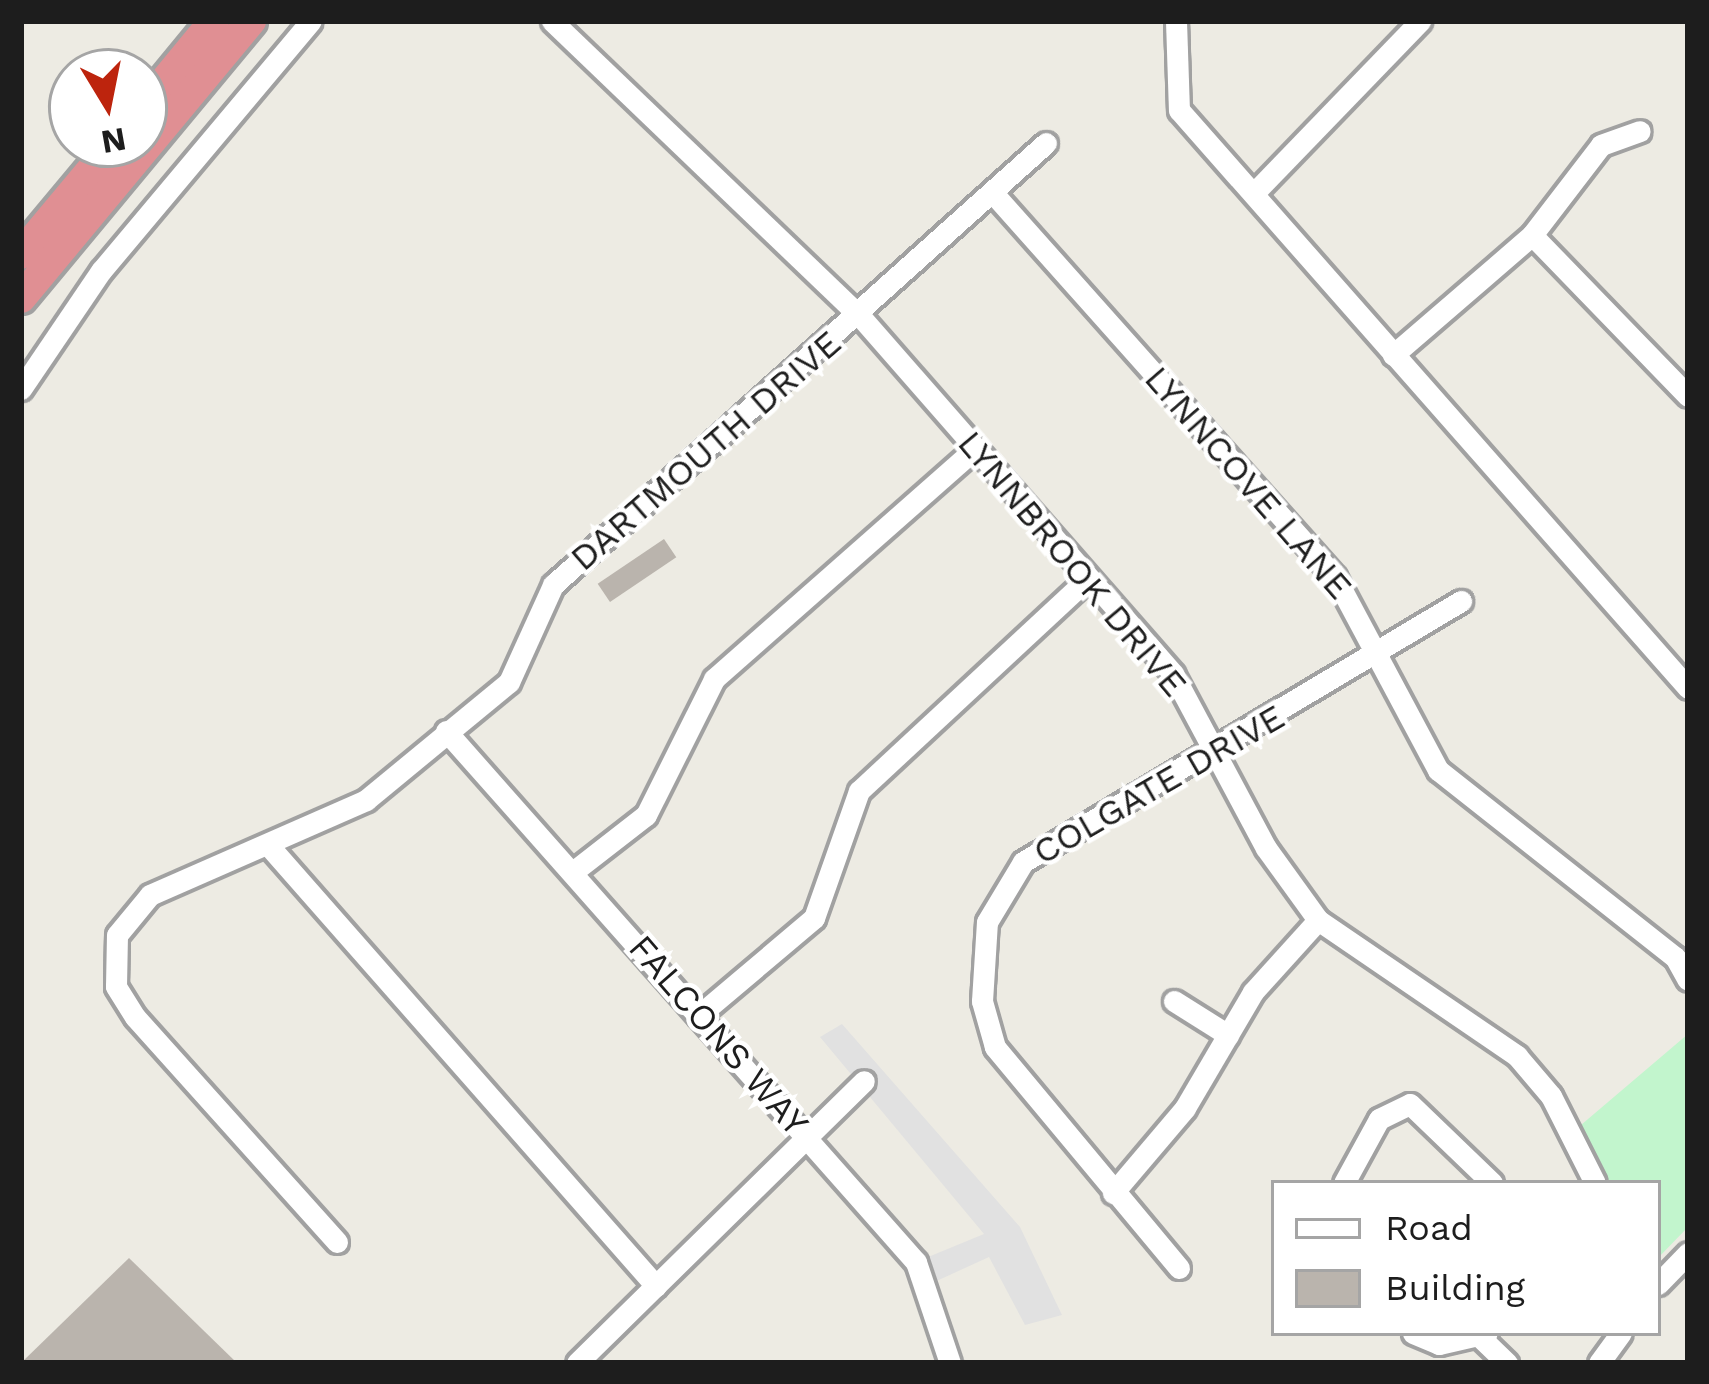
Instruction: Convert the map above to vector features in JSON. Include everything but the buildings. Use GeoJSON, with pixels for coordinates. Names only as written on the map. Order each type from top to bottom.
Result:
{"type":"FeatureCollection","features":[{"type":"Feature","properties":{"kind":"highway"},"geometry":{"type":"LineString","coordinates":[[168,77],[214,21]]}},
{"type":"Feature","properties":{"kind":"highway"},"geometry":{"type":"LineString","coordinates":[[21,298],[251,21]]}},
{"type":"Feature","properties":{"kind":"highway"},"geometry":{"type":"LineString","coordinates":[[21,254],[93,168]]}},
{"type":"Feature","properties":{"kind":"street"},"geometry":{"type":"LineString","coordinates":[[21,388],[101,271],[311,21]]}},
{"type":"Feature","properties":{"kind":"street","name":"LYNNBROOK DRIVE"},"geometry":{"type":"LineString","coordinates":[[553,21],[860,316],[1086,580],[1173,674],[1218,749],[1266,848],[1318,920],[1516,1056],[1551,1096],[1593,1180]]}},
{"type":"Feature","properties":{"kind":"street"},"geometry":{"type":"LineString","coordinates":[[1175,21],[1180,110],[1688,688]]}},
{"type":"Feature","properties":{"kind":"street"},"geometry":{"type":"LineString","coordinates":[[1255,192],[1420,21]]}},
{"type":"Feature","properties":{"kind":"street"},"geometry":{"type":"LineString","coordinates":[[1393,355],[1532,236],[1600,145],[1640,131]]}},
{"type":"Feature","properties":{"kind":"street","name":"DARTMOUTH DRIVE"},"geometry":{"type":"LineString","coordinates":[[337,1243],[116,986],[117,935],[138,904],[366,800],[509,682],[553,585],[860,316],[1046,143]]}},
{"type":"Feature","properties":{"kind":"street","name":"LYNNCOVE LANE"},"geometry":{"type":"LineString","coordinates":[[992,192],[1335,578],[1384,654],[1438,770],[1675,957],[1688,980]]}},
{"type":"Feature","properties":{"kind":"street"},"geometry":{"type":"LineString","coordinates":[[1532,236],[1688,395]]}},
{"type":"Feature","properties":{"kind":"street"},"geometry":{"type":"LineString","coordinates":[[574,871],[646,815],[714,679],[974,450]]}},
{"type":"Feature","properties":{"kind":"street"},"geometry":{"type":"LineString","coordinates":[[698,1016],[814,918],[860,790],[1086,580]]}},
{"type":"Feature","properties":{"kind":"street","name":"COLGATE DRIVE"},"geometry":{"type":"LineString","coordinates":[[1179,1268],[994,1047],[982,1001],[987,922],[1023,862],[1384,654],[1461,601]]}},
{"type":"Feature","properties":{"kind":"street","name":"FALCONS WAY"},"geometry":{"type":"LineString","coordinates":[[446,731],[924,1273],[950,1363]]}},
{"type":"Feature","properties":{"kind":"street"},"geometry":{"type":"LineString","coordinates":[[269,846],[656,1286]]}},
{"type":"Feature","properties":{"kind":"street"},"geometry":{"type":"LineString","coordinates":[[1112,1193],[1186,1108],[1228,1035],[1318,920]]}},
{"type":"Feature","properties":{"kind":"street"},"geometry":{"type":"LineString","coordinates":[[1174,1001],[1228,1035]]}},
{"type":"Feature","properties":{"kind":"street"},"geometry":{"type":"LineString","coordinates":[[578,1363],[804,1135],[864,1081]]}},
{"type":"Feature","properties":{"kind":"street"},"geometry":{"type":"LineString","coordinates":[[1346,1180],[1379,1119],[1410,1104],[1489,1180]]}},
{"type":"Feature","properties":{"kind":"street"},"geometry":{"type":"LineString","coordinates":[[1661,1281],[1688,1253]]}},
{"type":"Feature","properties":{"kind":"street"},"geometry":{"type":"LineString","coordinates":[[1420,1336],[1439,1344],[1485,1336],[1507,1363]]}},
{"type":"Feature","properties":{"kind":"street"},"geometry":{"type":"LineString","coordinates":[[1599,1363],[1619,1336]]}},
{"type":"Feature","properties":{"kind":"green space"},"geometry":{"type":"Polygon","coordinates":[[[1688,1034],[1688,1227],[1661,1255],[1661,1180],[1608,1180],[1581,1125],[1688,1034]]]}},
{"type":"Feature","properties":{"kind":"shaded area"},"geometry":{"type":"Polygon","coordinates":[[[842,1024],[1020,1227],[1062,1315],[1025,1325],[989,1257],[930,1284],[916,1262],[984,1234],[820,1037],[842,1024]]]}}]}
